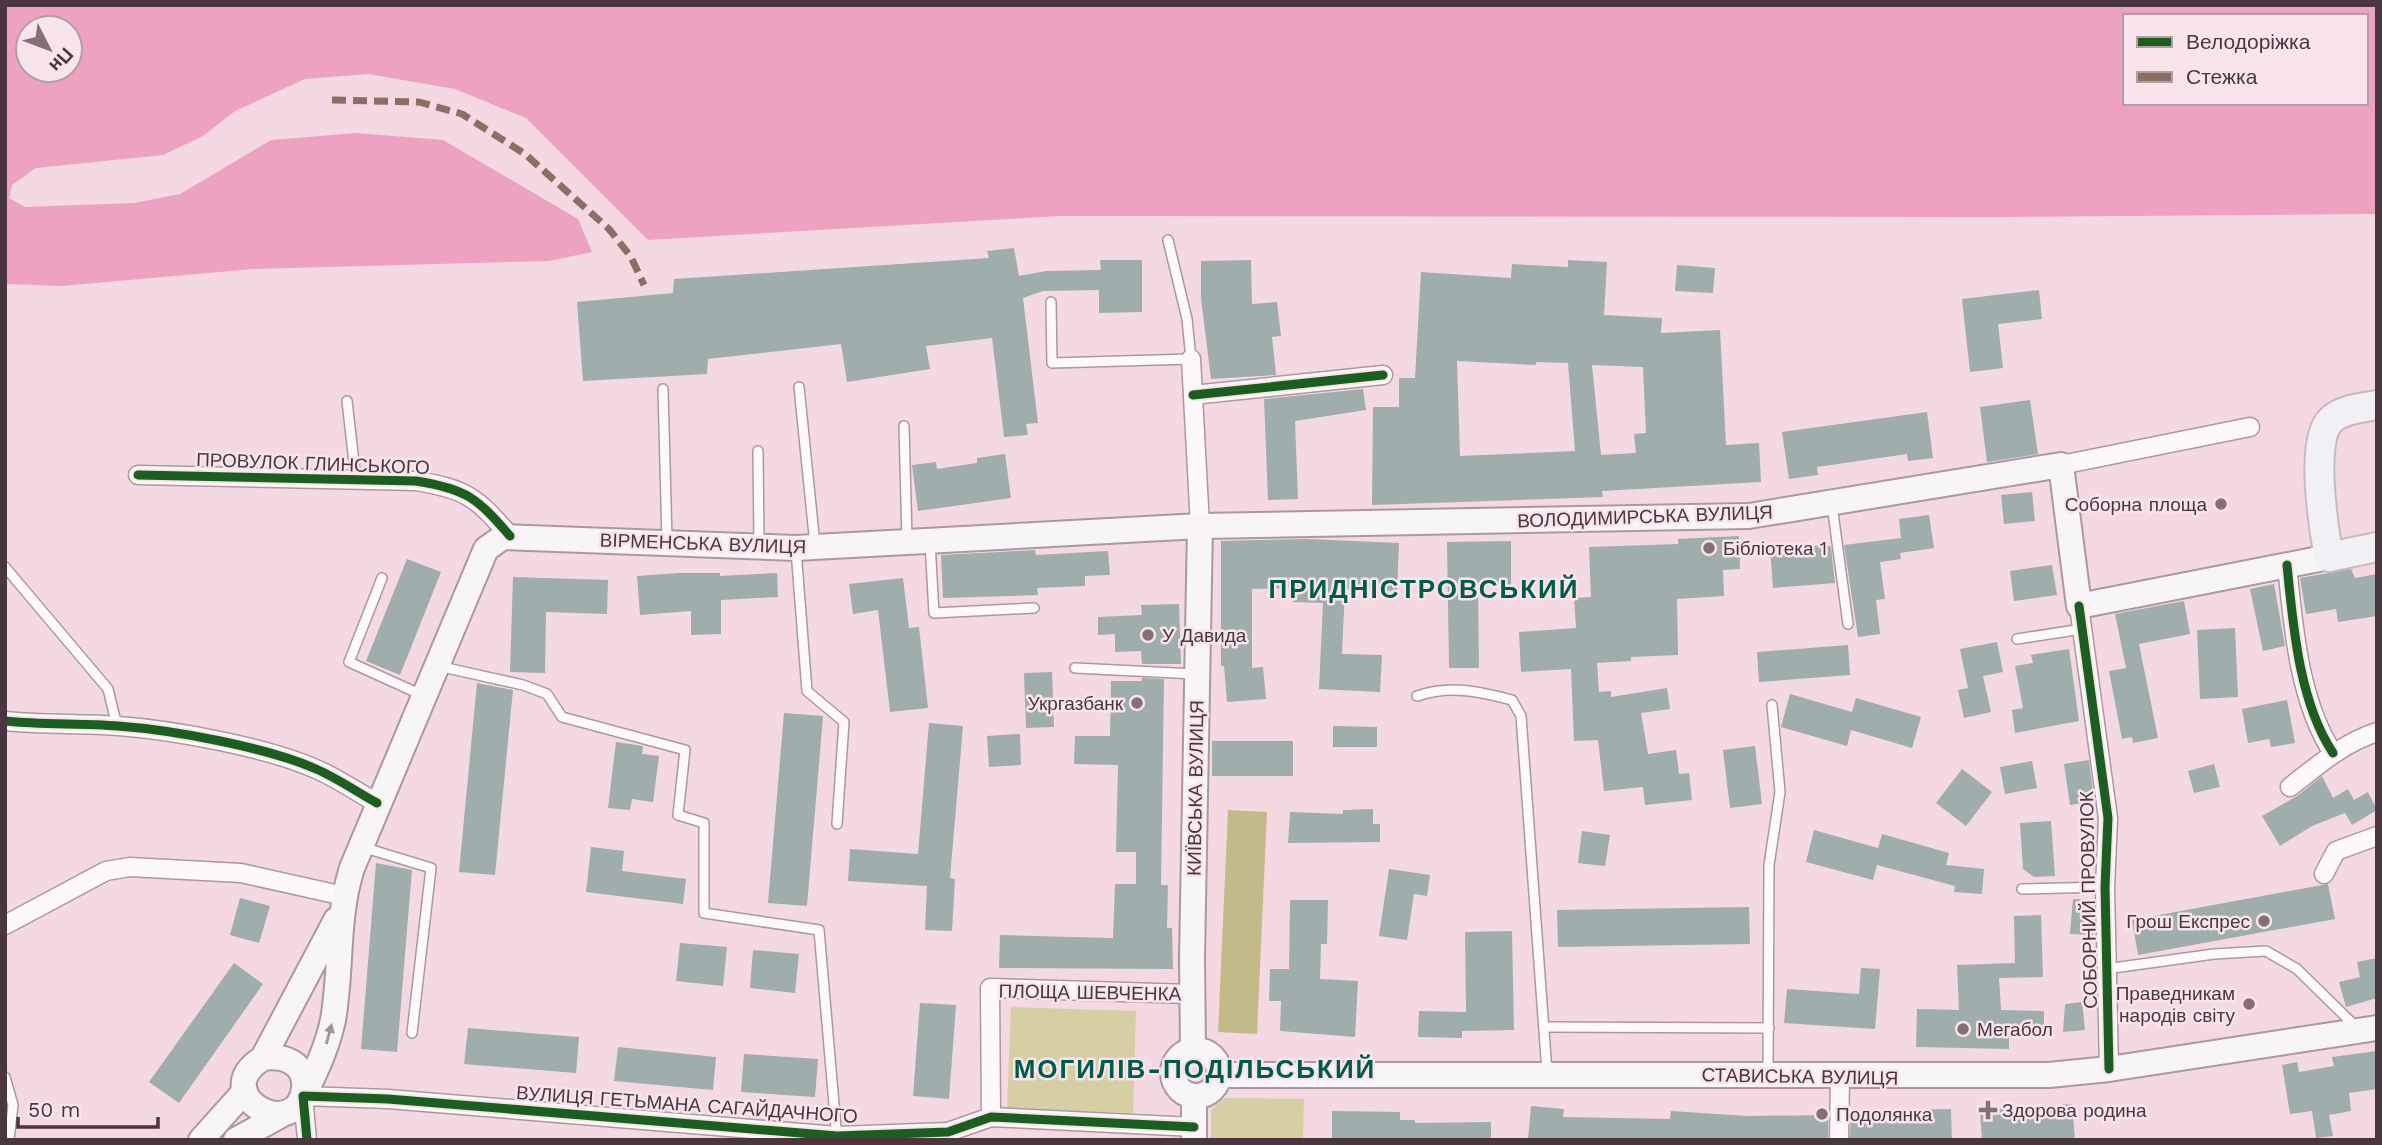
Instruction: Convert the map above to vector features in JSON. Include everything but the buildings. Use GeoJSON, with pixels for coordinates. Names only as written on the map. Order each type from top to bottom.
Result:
{"type":"FeatureCollection","features":[{"type":"Feature","properties":{"kind":"main road"},"geometry":{"type":"LineString","coordinates":[[2329,557],[2324,533],[2320,450],[2323,432],[2331,420],[2347,411],[2377,405]]}},
{"type":"Feature","properties":{"kind":"main road","name":"ВОЛОДИМИРСЬКА ВУЛИЦЯ"},"geometry":{"type":"LineString","coordinates":[[1200,526],[1735,517],[2061,465]]}},
{"type":"Feature","properties":{"kind":"main road","name":"СОБОРНИЙ ПРОВУЛОК"},"geometry":{"type":"LineString","coordinates":[[2061,465],[2081,617]]}},
{"type":"Feature","properties":{"kind":"main road","name":"ВІРМЕНСЬКА ВУЛИЦЯ"},"geometry":{"type":"LineString","coordinates":[[510,536],[805,548],[1200,526]]}},
{"type":"Feature","properties":{"kind":"main road","name":"КИЇВСЬКА ВУЛИЦЯ"},"geometry":{"type":"LineString","coordinates":[[1193,1051],[1191,994],[1200,526]]}},
{"type":"Feature","properties":{"kind":"main road"},"geometry":{"type":"LineString","coordinates":[[281,1115],[262,1113],[250,1103],[245,1091],[248,1071],[264,1058],[343,903],[360,846],[377,803],[486,549],[496,539],[510,536]]}},
{"type":"Feature","properties":{"kind":"main road"},"geometry":{"type":"LineString","coordinates":[[2081,617],[2287,565],[2377,547]]}},
{"type":"Feature","properties":{"kind":"main road"},"geometry":{"type":"LineString","coordinates":[[236,1140],[293,1110],[322,1060],[333,1018],[343,903]]}},
{"type":"Feature","properties":{"kind":"main road","name":"СТАВИСЬКА ВУЛИЦЯ"},"geometry":{"type":"LineString","coordinates":[[1219,1075],[2049,1075],[2109,1069],[2370,1029]]}},
{"type":"Feature","properties":{"kind":"main road"},"geometry":{"type":"LineString","coordinates":[[1193,1051],[1208,1053],[1213,1058],[1219,1075],[1209,1092],[1194,1096],[1181,1091],[1173,1077],[1176,1063],[1193,1051]]}},
{"type":"Feature","properties":{"kind":"main road"},"geometry":{"type":"LineString","coordinates":[[264,1058],[277,1056],[297,1065],[304,1081],[303,1096]]}},
{"type":"Feature","properties":{"kind":"main road"},"geometry":{"type":"LineString","coordinates":[[201,1140],[245,1091]]}},
{"type":"Feature","properties":{"kind":"main road"},"geometry":{"type":"LineString","coordinates":[[1194,1096],[1194,1133]]}},
{"type":"Feature","properties":{"kind":"street"},"geometry":{"type":"LineString","coordinates":[[1191,359],[1200,526]]}},
{"type":"Feature","properties":{"kind":"street"},"geometry":{"type":"LineString","coordinates":[[1193,396],[1383,374]]}},
{"type":"Feature","properties":{"kind":"street","name":"ВОЛОДИМИРСЬКА ВУЛИЦЯ"},"geometry":{"type":"LineString","coordinates":[[2061,465],[2250,427]]}},
{"type":"Feature","properties":{"kind":"street","name":"ПРОВУЛОК ГЛИНСЬКОГО"},"geometry":{"type":"LineString","coordinates":[[138,475],[416,481],[451,486],[485,508],[510,536]]}},
{"type":"Feature","properties":{"kind":"street"},"geometry":{"type":"LineString","coordinates":[[2287,565],[2294,638],[2319,732],[2333,753]]}},
{"type":"Feature","properties":{"kind":"street","name":"СОБОРНИЙ ПРОВУЛОК"},"geometry":{"type":"LineString","coordinates":[[2081,617],[2108,818],[2105,887],[2109,1069]]}},
{"type":"Feature","properties":{"kind":"street"},"geometry":{"type":"LineString","coordinates":[[5,721],[43,725],[117,726],[193,737],[292,760],[319,770],[377,803]]}},
{"type":"Feature","properties":{"kind":"street"},"geometry":{"type":"LineString","coordinates":[[2290,787],[2333,753],[2360,737],[2377,732]]}},
{"type":"Feature","properties":{"kind":"street"},"geometry":{"type":"LineString","coordinates":[[2324,874],[2336,851],[2377,836]]}},
{"type":"Feature","properties":{"kind":"street"},"geometry":{"type":"LineString","coordinates":[[5,925],[106,871],[130,867],[241,873],[343,903]]}},
{"type":"Feature","properties":{"kind":"street","name":"ПЛОЩА ШЕВЧЕНКА"},"geometry":{"type":"LineString","coordinates":[[991,1117],[990,988],[1191,994]]}},
{"type":"Feature","properties":{"kind":"street"},"geometry":{"type":"LineString","coordinates":[[1839,1140],[1840,1077]]}},
{"type":"Feature","properties":{"kind":"street"},"geometry":{"type":"LineString","coordinates":[[303,1096],[307,1140]]}},
{"type":"Feature","properties":{"kind":"street","name":"ВУЛИЦЯ ГЕТЬМАНА САГАЙДАЧНОГО"},"geometry":{"type":"LineString","coordinates":[[303,1096],[388,1099],[744,1134],[837,1138],[948,1132],[991,1117],[1194,1133]]}},
{"type":"Feature","properties":{"kind":"lane"},"geometry":{"type":"LineString","coordinates":[[1051,302],[1052,363],[1191,359],[1187,319],[1168,240]]}},
{"type":"Feature","properties":{"kind":"lane"},"geometry":{"type":"LineString","coordinates":[[799,387],[807,691],[844,722],[838,824]]}},
{"type":"Feature","properties":{"kind":"lane"},"geometry":{"type":"LineString","coordinates":[[663,389],[667,543]]}},
{"type":"Feature","properties":{"kind":"lane"},"geometry":{"type":"LineString","coordinates":[[347,401],[356,480]]}},
{"type":"Feature","properties":{"kind":"lane"},"geometry":{"type":"LineString","coordinates":[[904,426],[918,541],[934,614],[1034,608]]}},
{"type":"Feature","properties":{"kind":"lane"},"geometry":{"type":"LineString","coordinates":[[758,451],[760,547]]}},
{"type":"Feature","properties":{"kind":"lane"},"geometry":{"type":"LineString","coordinates":[[1832,503],[1848,624]]}},
{"type":"Feature","properties":{"kind":"lane"},"geometry":{"type":"LineString","coordinates":[[5,566],[108,689],[117,726]]}},
{"type":"Feature","properties":{"kind":"lane"},"geometry":{"type":"LineString","coordinates":[[382,578],[349,662],[423,695]]}},
{"type":"Feature","properties":{"kind":"lane"},"geometry":{"type":"LineString","coordinates":[[2017,639],[2081,617]]}},
{"type":"Feature","properties":{"kind":"lane"},"geometry":{"type":"LineString","coordinates":[[436,665],[523,685],[547,694],[562,717],[685,750],[678,815],[704,823],[704,913],[819,930],[837,1138]]}},
{"type":"Feature","properties":{"kind":"lane"},"geometry":{"type":"LineString","coordinates":[[1075,668],[1197,674]]}},
{"type":"Feature","properties":{"kind":"lane"},"geometry":{"type":"LineString","coordinates":[[1416,696],[1439,688],[1468,690],[1512,700],[1521,716],[1547,1074]]}},
{"type":"Feature","properties":{"kind":"lane"},"geometry":{"type":"LineString","coordinates":[[1768,1074],[1769,865],[1780,792],[1772,705]]}},
{"type":"Feature","properties":{"kind":"lane"},"geometry":{"type":"LineString","coordinates":[[360,846],[431,868],[412,1033]]}},
{"type":"Feature","properties":{"kind":"lane"},"geometry":{"type":"LineString","coordinates":[[2022,889],[2105,887]]}},
{"type":"Feature","properties":{"kind":"lane"},"geometry":{"type":"LineString","coordinates":[[2106,969],[2214,954],[2266,951],[2297,969],[2350,1023],[2370,1029]]}},
{"type":"Feature","properties":{"kind":"lane"},"geometry":{"type":"LineString","coordinates":[[1544,1027],[1769,1028]]}},
{"type":"Feature","properties":{"kind":"lane"},"geometry":{"type":"LineString","coordinates":[[5,1077],[13,1105],[9,1140]]}},
{"type":"Feature","properties":{"kind":"shaded area"},"geometry":{"type":"Polygon","coordinates":[[[5,5],[2377,5],[2377,214],[1999,217],[1060,216],[648,240],[526,118],[455,89],[368,74],[305,79],[235,111],[203,136],[163,155],[36,168],[12,185],[9,198],[25,207],[134,203],[180,194],[271,140],[356,133],[443,140],[578,219],[592,252],[549,261],[253,269],[62,286],[5,284],[5,5]]]}},
{"type":"Feature","properties":{"kind":"shaded area"},"geometry":{"type":"Polygon","coordinates":[[[1228,810],[1267,812],[1257,1034],[1218,1032],[1228,810]]]}},
{"type":"Feature","properties":{"kind":"shaded area"},"geometry":{"type":"Polygon","coordinates":[[[1011,1007],[1136,1011],[1133,1113],[1007,1109],[1011,1007]]]}},
{"type":"Feature","properties":{"kind":"shaded area"},"geometry":{"type":"Polygon","coordinates":[[[1224,1098],[1304,1099],[1303,1140],[1211,1140],[1211,1110],[1224,1098]]]}},
{"type":"Feature","properties":{"kind":"marked path"},"geometry":{"type":"LineString","coordinates":[[332,100],[419,102],[462,114],[525,154],[609,229],[631,257],[644,285]]}},
{"type":"Feature","properties":{"kind":"cycle path"},"geometry":{"type":"LineString","coordinates":[[1193,395],[1383,375]]}},
{"type":"Feature","properties":{"kind":"cycle path"},"geometry":{"type":"LineString","coordinates":[[138,475],[416,481],[448,488],[470,497],[489,512],[510,536]]}},
{"type":"Feature","properties":{"kind":"cycle path"},"geometry":{"type":"LineString","coordinates":[[2287,565],[2295,637],[2305,687],[2312,711],[2333,753]]}},
{"type":"Feature","properties":{"kind":"cycle path"},"geometry":{"type":"LineString","coordinates":[[2079,606],[2108,818],[2105,887],[2109,1069]]}},
{"type":"Feature","properties":{"kind":"cycle path"},"geometry":{"type":"LineString","coordinates":[[5,721],[118,726],[219,741],[272,754],[316,769],[377,803]]}},
{"type":"Feature","properties":{"kind":"cycle path"},"geometry":{"type":"LineString","coordinates":[[307,1140],[303,1096],[388,1099],[837,1136],[948,1132],[991,1117],[1194,1127]]}},
{"type":"Feature","properties":{"kind":"place","name":"Соборна площа"},"geometry":{"type":"Point","coordinates":[2221,504]}},
{"type":"Feature","properties":{"kind":"place","name":"Бібліотека 1"},"geometry":{"type":"Point","coordinates":[1709,548]}},
{"type":"Feature","properties":{"kind":"place","name":"У Давида"},"geometry":{"type":"Point","coordinates":[1148,635]}},
{"type":"Feature","properties":{"kind":"place","name":"Укргазбанк"},"geometry":{"type":"Point","coordinates":[1137,703]}},
{"type":"Feature","properties":{"kind":"place","name":"Грош Експрес"},"geometry":{"type":"Point","coordinates":[2264,921]}},
{"type":"Feature","properties":{"kind":"place","name":"Праведникам народів світу"},"geometry":{"type":"Point","coordinates":[2249,1004]}},
{"type":"Feature","properties":{"kind":"place","name":"Мегабол"},"geometry":{"type":"Point","coordinates":[1963,1029]}},
{"type":"Feature","properties":{"kind":"place","name":"Здорова родина"},"geometry":{"type":"Point","coordinates":[1988,1110]}},
{"type":"Feature","properties":{"kind":"place","name":"Подолянка"},"geometry":{"type":"Point","coordinates":[1822,1114]}},
{"type":"Feature","properties":{"kind":"district","name":"ПРИДНІСТРОВСЬКИЙ"},"geometry":{"type":"Point","coordinates":[1424,589]}},
{"type":"Feature","properties":{"kind":"district","name":"МОГИЛІВ-ПОДІЛЬСЬКИЙ"},"geometry":{"type":"Point","coordinates":[1195,1069]}}]}
